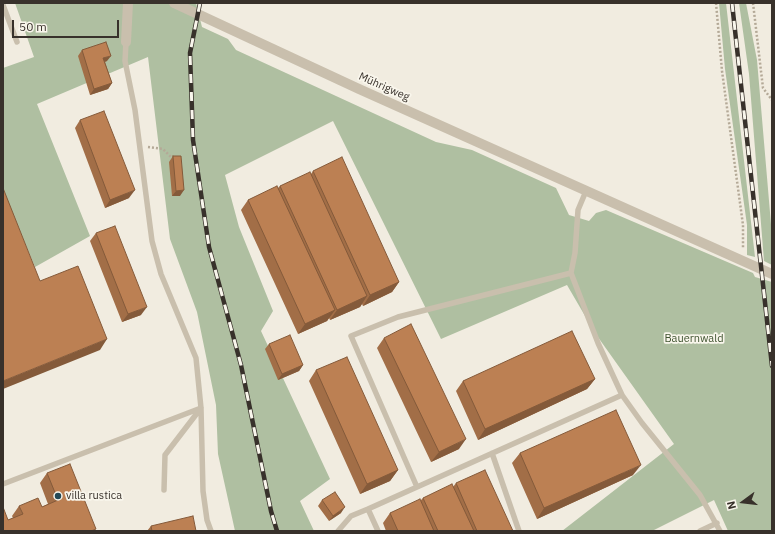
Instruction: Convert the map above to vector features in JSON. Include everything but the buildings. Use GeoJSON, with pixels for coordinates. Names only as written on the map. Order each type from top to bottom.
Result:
{"type":"FeatureCollection","features":[{"type":"Feature","properties":{"kind":"street"},"geometry":{"type":"LineString","coordinates":[[126,42],[128,3]]}},
{"type":"Feature","properties":{"kind":"street","name":"Mührigweg"},"geometry":{"type":"LineString","coordinates":[[174,3],[359,89],[772,274]]}},
{"type":"Feature","properties":{"kind":"lane"},"geometry":{"type":"LineString","coordinates":[[3,5],[17,42]]}},
{"type":"Feature","properties":{"kind":"lane"},"geometry":{"type":"LineString","coordinates":[[126,42],[125,61],[152,241],[161,274],[196,358],[201,408],[203,491],[207,520],[211,531]]}},
{"type":"Feature","properties":{"kind":"lane"},"geometry":{"type":"LineString","coordinates":[[586,191],[578,210],[575,253],[571,273],[598,343],[622,395],[642,423],[700,495],[717,523],[720,531]]}},
{"type":"Feature","properties":{"kind":"lane"},"geometry":{"type":"LineString","coordinates":[[417,487],[351,336],[398,317],[571,273]]}},
{"type":"Feature","properties":{"kind":"lane"},"geometry":{"type":"LineString","coordinates":[[338,531],[351,516],[622,395]]}},
{"type":"Feature","properties":{"kind":"lane"},"geometry":{"type":"LineString","coordinates":[[3,484],[201,408]]}},
{"type":"Feature","properties":{"kind":"lane"},"geometry":{"type":"LineString","coordinates":[[164,490],[165,455],[201,408]]}},
{"type":"Feature","properties":{"kind":"lane"},"geometry":{"type":"LineString","coordinates":[[492,452],[519,531]]}},
{"type":"Feature","properties":{"kind":"lane"},"geometry":{"type":"LineString","coordinates":[[368,509],[378,531]]}},
{"type":"Feature","properties":{"kind":"lane"},"geometry":{"type":"LineString","coordinates":[[700,531],[717,523]]}},
{"type":"Feature","properties":{"kind":"path"},"geometry":{"type":"LineString","coordinates":[[716,3],[724,87],[743,225],[744,261]]}},
{"type":"Feature","properties":{"kind":"path"},"geometry":{"type":"LineString","coordinates":[[753,3],[763,88],[772,100]]}},
{"type":"Feature","properties":{"kind":"path"},"geometry":{"type":"LineString","coordinates":[[139,147],[163,149],[172,158]]}},
{"type":"Feature","properties":{"kind":"green space","name":"Bauernwald"},"geometry":{"type":"Polygon","coordinates":[[[15,3],[196,3],[202,27],[228,39],[236,50],[436,142],[472,150],[556,188],[569,215],[589,221],[596,213],[606,210],[753,273],[755,277],[772,282],[772,531],[728,531],[714,500],[652,531],[562,531],[674,444],[595,333],[567,285],[441,339],[333,121],[225,175],[239,227],[273,311],[261,331],[330,479],[300,501],[314,531],[235,531],[218,454],[216,405],[197,312],[170,239],[148,57],[37,104],[90,236],[35,267],[3,191],[3,68],[34,57],[15,3]]]}},
{"type":"Feature","properties":{"kind":"green space"},"geometry":{"type":"Polygon","coordinates":[[[719,3],[726,3],[755,257],[747,255],[747,225],[725,69],[719,3]]]}},
{"type":"Feature","properties":{"kind":"green space"},"geometry":{"type":"Polygon","coordinates":[[[739,3],[746,3],[757,60],[772,236],[772,265],[764,261],[749,74],[739,3]]]}},
{"type":"Feature","properties":{"kind":"railway"},"geometry":{"type":"LineString","coordinates":[[200,3],[190,53],[193,140],[209,247],[241,365],[271,511],[277,531]]}},
{"type":"Feature","properties":{"kind":"railway"},"geometry":{"type":"LineString","coordinates":[[732,3],[772,366]]}},
{"type":"Feature","properties":{"kind":"place","name":"villa rustica"},"geometry":{"type":"Point","coordinates":[58,496]}}]}
